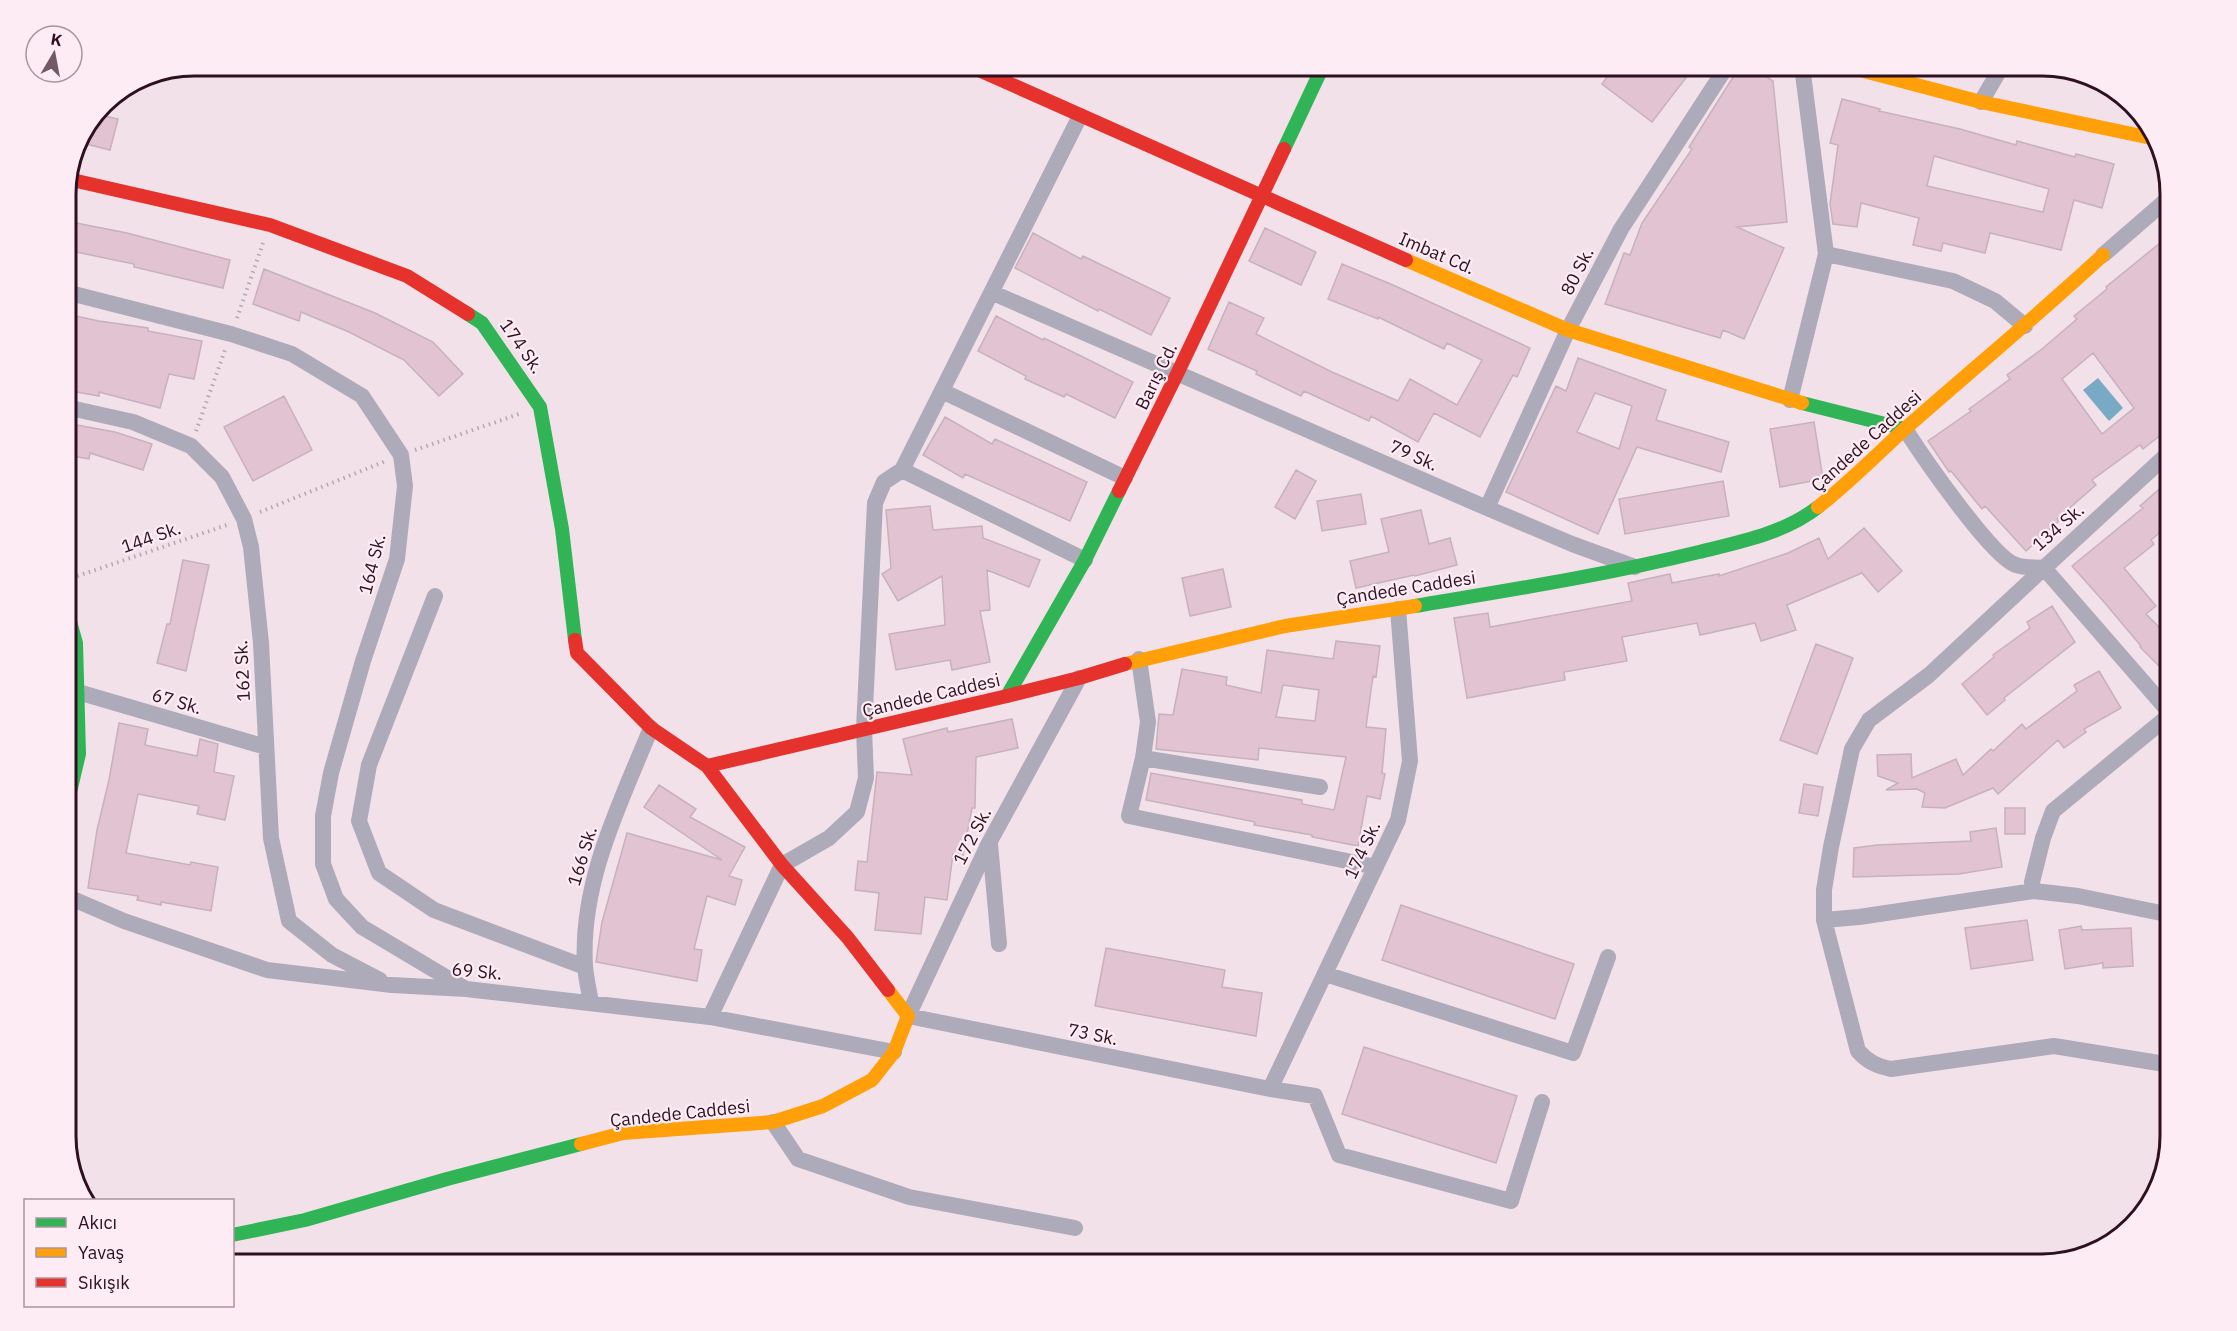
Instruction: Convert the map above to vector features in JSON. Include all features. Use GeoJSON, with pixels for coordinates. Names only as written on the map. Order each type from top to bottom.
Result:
{"type":"FeatureCollection","features":[{"type":"Feature","properties":{"kind":"street","name":"Imbat Cd."},"geometry":{"type":"LineString","coordinates":[[994,77],[1568,330],[1790,400],[1905,429]]}},
{"type":"Feature","properties":{"kind":"street","name":"Barış Cd."},"geometry":{"type":"LineString","coordinates":[[1007,696],[1084,560],[1178,372],[1318,77]]}},
{"type":"Feature","properties":{"kind":"street","name":"80 Sk."},"geometry":{"type":"LineString","coordinates":[[1487,508],[1568,330],[1621,229],[1720,77]]}},
{"type":"Feature","properties":{"kind":"street"},"geometry":{"type":"LineString","coordinates":[[1790,400],[1827,254],[1803,77]]}},
{"type":"Feature","properties":{"kind":"street"},"geometry":{"type":"LineString","coordinates":[[1887,77],[1981,102],[2146,137]]}},
{"type":"Feature","properties":{"kind":"street"},"geometry":{"type":"LineString","coordinates":[[1981,102],[1996,77]]}},
{"type":"Feature","properties":{"kind":"street"},"geometry":{"type":"LineString","coordinates":[[710,1017],[782,865],[829,838],[857,812],[866,778],[864,729],[875,503],[884,482],[902,470],[1080,116]]}},
{"type":"Feature","properties":{"kind":"street","name":"174 Sk."},"geometry":{"type":"LineString","coordinates":[[78,181],[270,225],[407,276],[482,323],[540,406],[562,529],[577,653],[651,728],[708,766]]}},
{"type":"Feature","properties":{"kind":"street"},"geometry":{"type":"LineString","coordinates":[[2103,255],[2160,206]]}},
{"type":"Feature","properties":{"kind":"street"},"geometry":{"type":"LineString","coordinates":[[1827,254],[1953,281],[1995,301],[2025,326]]}},
{"type":"Feature","properties":{"kind":"street","name":"Çandede Caddesi"},"geometry":{"type":"LineString","coordinates":[[708,766],[1007,696],[1079,678],[1139,659],[1285,626],[1636,568],[1745,541],[1802,520],[1849,483],[1905,429],[2025,326],[2103,255]]}},
{"type":"Feature","properties":{"kind":"street","name":"79 Sk."},"geometry":{"type":"LineString","coordinates":[[993,292],[1487,508],[1636,568]]}},
{"type":"Feature","properties":{"kind":"street","name":"164 Sk."},"geometry":{"type":"LineString","coordinates":[[77,295],[231,334],[292,354],[362,396],[401,455],[405,486],[397,559],[363,661],[331,773],[323,816],[323,864],[336,899],[362,927],[466,988]]}},
{"type":"Feature","properties":{"kind":"street"},"geometry":{"type":"LineString","coordinates":[[942,391],[1125,478]]}},
{"type":"Feature","properties":{"kind":"street","name":"162 Sk."},"geometry":{"type":"LineString","coordinates":[[77,410],[134,422],[191,446],[222,477],[244,519],[251,547],[261,643],[271,838],[289,921],[332,955],[392,985]]}},
{"type":"Feature","properties":{"kind":"street","name":"134 Sk."},"geometry":{"type":"LineString","coordinates":[[1905,429],[1931,470],[1998,553],[2015,565],[2044,568],[2160,461]]}},
{"type":"Feature","properties":{"kind":"street"},"geometry":{"type":"LineString","coordinates":[[902,470],[1084,560]]}},
{"type":"Feature","properties":{"kind":"street"},"geometry":{"type":"LineString","coordinates":[[2160,701],[2044,568],[1929,675],[1869,720],[1852,749],[1824,890],[1824,920],[1858,1051],[1866,1060],[1877,1066],[1891,1069],[2054,1046],[2160,1063]]}},
{"type":"Feature","properties":{"kind":"street"},"geometry":{"type":"LineString","coordinates":[[435,596],[369,765],[359,821],[379,873],[434,910],[585,967]]}},
{"type":"Feature","properties":{"kind":"street","name":"174 Sk."},"geometry":{"type":"LineString","coordinates":[[1270,1089],[1398,820],[1410,761],[1398,609]]}},
{"type":"Feature","properties":{"kind":"street"},"geometry":{"type":"LineString","coordinates":[[1139,659],[1148,722],[1143,758],[1129,816],[1376,867]]}},
{"type":"Feature","properties":{"kind":"street"},"geometry":{"type":"LineString","coordinates":[[77,668],[80,754],[77,766]]}},
{"type":"Feature","properties":{"kind":"street","name":"172 Sk."},"geometry":{"type":"LineString","coordinates":[[908,1016],[989,843],[1079,678]]}},
{"type":"Feature","properties":{"kind":"street","name":"67 Sk."},"geometry":{"type":"LineString","coordinates":[[78,692],[266,747]]}},
{"type":"Feature","properties":{"kind":"street"},"geometry":{"type":"LineString","coordinates":[[2034,891],[2032,882],[2043,838],[2053,812],[2160,723]]}},
{"type":"Feature","properties":{"kind":"street","name":"166 Sk."},"geometry":{"type":"LineString","coordinates":[[591,1002],[585,967],[586,921],[594,876],[651,728]]}},
{"type":"Feature","properties":{"kind":"street"},"geometry":{"type":"LineString","coordinates":[[1143,758],[1320,787]]}},
{"type":"Feature","properties":{"kind":"street"},"geometry":{"type":"LineString","coordinates":[[708,766],[782,865],[848,938],[908,1016]]}},
{"type":"Feature","properties":{"kind":"street"},"geometry":{"type":"LineString","coordinates":[[989,843],[999,944]]}},
{"type":"Feature","properties":{"kind":"street"},"geometry":{"type":"LineString","coordinates":[[1824,920],[1859,917],[2034,891],[2078,896],[2160,913]]}},
{"type":"Feature","properties":{"kind":"street","name":"69 Sk."},"geometry":{"type":"LineString","coordinates":[[77,901],[124,921],[267,970],[392,985],[466,988],[710,1017],[894,1052]]}},
{"type":"Feature","properties":{"kind":"street"},"geometry":{"type":"LineString","coordinates":[[1325,974],[1573,1053],[1608,957]]}},
{"type":"Feature","properties":{"kind":"street","name":"Çandede Caddesi"},"geometry":{"type":"LineString","coordinates":[[234,1235],[305,1220],[447,1179],[623,1133],[773,1122],[823,1106],[872,1080],[894,1052],[908,1016]]}},
{"type":"Feature","properties":{"kind":"street","name":"73 Sk."},"geometry":{"type":"LineString","coordinates":[[908,1016],[1314,1096],[1339,1155],[1511,1202],[1542,1102]]}},
{"type":"Feature","properties":{"kind":"street"},"geometry":{"type":"LineString","coordinates":[[773,1122],[798,1159],[909,1197],[1075,1228]]}},
{"type":"Feature","properties":{"kind":"path","name":"144 Sk."},"geometry":{"type":"LineString","coordinates":[[77,576],[244,519],[401,455],[540,406]]}},
{"type":"Feature","properties":{"kind":"water"},"geometry":{"type":"Polygon","coordinates":[[[2098,378],[2123,408],[2109,421],[2083,390],[2098,378]]]}},
{"type":"Feature","properties":{"kind":"building"},"geometry":{"type":"Polygon","coordinates":[[[1607,77],[1687,77],[1652,122],[1602,84],[1607,77]]]}},
{"type":"Feature","properties":{"kind":"building"},"geometry":{"type":"Polygon","coordinates":[[[1733,77],[1767,77],[1773,81],[1787,222],[1737,227],[1784,248],[1744,339],[1723,330],[1720,338],[1605,304],[1624,253],[1630,255],[1642,223],[1692,149],[1689,147],[1733,77]]]}},
{"type":"Feature","properties":{"kind":"building"},"geometry":{"type":"Polygon","coordinates":[[[1842,99],[1880,109],[1879,111],[1960,129],[2016,145],[2017,141],[2075,157],[2076,154],[2114,164],[2102,208],[2074,200],[2061,250],[1990,233],[1985,253],[1943,243],[1941,251],[1913,245],[1919,218],[1861,203],[1857,227],[1833,224],[1830,204],[1838,145],[1830,143],[1842,99]],[[1934,156],[1927,186],[2043,212],[2049,189],[1934,156]]]}},
{"type":"Feature","properties":{"kind":"building"},"geometry":{"type":"Polygon","coordinates":[[[107,116],[118,119],[110,150],[88,144],[107,116]]]}},
{"type":"Feature","properties":{"kind":"building"},"geometry":{"type":"Polygon","coordinates":[[[77,223],[127,233],[230,260],[223,288],[134,267],[134,264],[77,252],[77,223]]]}},
{"type":"Feature","properties":{"kind":"building"},"geometry":{"type":"Polygon","coordinates":[[[1265,228],[1316,252],[1301,285],[1249,261],[1265,228]]]}},
{"type":"Feature","properties":{"kind":"building"},"geometry":{"type":"Polygon","coordinates":[[[1033,233],[1081,259],[1083,256],[1170,298],[1151,335],[1099,309],[1098,311],[1015,268],[1033,233]]]}},
{"type":"Feature","properties":{"kind":"building"},"geometry":{"type":"Polygon","coordinates":[[[2160,243],[2160,436],[2143,449],[2140,445],[2092,480],[2096,485],[2057,519],[2059,521],[2026,551],[1985,506],[1982,509],[1951,471],[1949,472],[1928,441],[1971,411],[1969,409],[2010,379],[2007,375],[2077,319],[2074,316],[2107,289],[2106,287],[2160,243]],[[2093,353],[2062,379],[2102,434],[2134,408],[2093,353]]]}},
{"type":"Feature","properties":{"kind":"building"},"geometry":{"type":"Polygon","coordinates":[[[1342,264],[1530,348],[1517,377],[1513,375],[1480,437],[1434,413],[1418,442],[1371,416],[1369,421],[1304,391],[1301,396],[1256,374],[1257,371],[1208,349],[1229,302],[1264,318],[1256,334],[1332,372],[1398,401],[1410,379],[1457,405],[1482,360],[1447,343],[1444,349],[1378,317],[1378,319],[1328,299],[1342,264]]]}},
{"type":"Feature","properties":{"kind":"building"},"geometry":{"type":"Polygon","coordinates":[[[264,269],[375,313],[433,342],[463,374],[439,396],[404,360],[349,332],[301,312],[299,321],[253,304],[264,269]]]}},
{"type":"Feature","properties":{"kind":"building"},"geometry":{"type":"Polygon","coordinates":[[[77,316],[148,328],[148,331],[202,341],[194,379],[169,374],[160,408],[99,392],[99,396],[77,392],[77,316]]]}},
{"type":"Feature","properties":{"kind":"building"},"geometry":{"type":"Polygon","coordinates":[[[996,316],[1133,382],[1115,418],[1066,394],[1064,397],[1025,379],[1026,376],[978,351],[996,316]]]}},
{"type":"Feature","properties":{"kind":"building"},"geometry":{"type":"Polygon","coordinates":[[[1578,358],[1666,390],[1656,420],[1729,442],[1721,472],[1637,447],[1598,534],[1506,492],[1556,386],[1566,391],[1578,358]],[[1595,393],[1577,432],[1619,449],[1632,406],[1595,393]]]}},
{"type":"Feature","properties":{"kind":"building"},"geometry":{"type":"Polygon","coordinates":[[[284,396],[312,450],[253,481],[224,427],[284,396]]]}},
{"type":"Feature","properties":{"kind":"building"},"geometry":{"type":"Polygon","coordinates":[[[945,417],[992,444],[995,439],[1087,482],[1070,521],[965,474],[963,478],[923,455],[945,417]]]}},
{"type":"Feature","properties":{"kind":"building"},"geometry":{"type":"Polygon","coordinates":[[[1814,422],[1823,479],[1780,487],[1770,429],[1814,422]]]}},
{"type":"Feature","properties":{"kind":"building"},"geometry":{"type":"Polygon","coordinates":[[[77,425],[115,432],[152,444],[143,470],[90,453],[89,459],[77,457],[77,425]]]}},
{"type":"Feature","properties":{"kind":"building"},"geometry":{"type":"Polygon","coordinates":[[[1296,470],[1316,481],[1295,519],[1275,507],[1296,470]]]}},
{"type":"Feature","properties":{"kind":"building"},"geometry":{"type":"Polygon","coordinates":[[[1723,481],[1729,516],[1625,534],[1619,499],[1723,481]]]}},
{"type":"Feature","properties":{"kind":"building"},"geometry":{"type":"Polygon","coordinates":[[[2160,489],[2160,532],[2151,540],[2154,544],[2124,568],[2156,606],[2146,614],[2160,628],[2160,667],[2140,647],[2072,566],[2143,508],[2140,506],[2160,489]]]}},
{"type":"Feature","properties":{"kind":"building"},"geometry":{"type":"Polygon","coordinates":[[[1361,494],[1366,524],[1322,531],[1317,501],[1361,494]]]}},
{"type":"Feature","properties":{"kind":"building"},"geometry":{"type":"Polygon","coordinates":[[[930,506],[933,530],[982,526],[983,538],[1040,560],[1029,587],[987,570],[990,610],[980,611],[990,662],[952,670],[950,660],[896,670],[889,634],[945,625],[942,576],[898,601],[882,574],[891,568],[886,510],[930,506]]]}},
{"type":"Feature","properties":{"kind":"building"},"geometry":{"type":"Polygon","coordinates":[[[1421,510],[1429,544],[1450,538],[1457,565],[1356,588],[1350,561],[1389,552],[1381,519],[1421,510]]]}},
{"type":"Feature","properties":{"kind":"building"},"geometry":{"type":"Polygon","coordinates":[[[1864,528],[1902,571],[1878,592],[1862,573],[1787,605],[1796,630],[1761,641],[1755,623],[1700,635],[1697,623],[1622,637],[1627,661],[1564,672],[1565,680],[1467,698],[1454,618],[1488,613],[1490,627],[1632,601],[1628,583],[1670,574],[1672,583],[1719,574],[1719,576],[1788,553],[1819,538],[1828,559],[1864,528]]]}},
{"type":"Feature","properties":{"kind":"building"},"geometry":{"type":"Polygon","coordinates":[[[183,560],[209,565],[186,671],[157,663],[167,624],[170,624],[183,560]]]}},
{"type":"Feature","properties":{"kind":"building"},"geometry":{"type":"Polygon","coordinates":[[[1223,569],[1231,607],[1190,616],[1182,578],[1223,569]]]}},
{"type":"Feature","properties":{"kind":"building"},"geometry":{"type":"Polygon","coordinates":[[[2052,606],[2075,642],[2004,698],[2005,700],[1987,715],[1962,684],[1994,657],[1993,655],[2030,628],[2027,622],[2052,606]]]}},
{"type":"Feature","properties":{"kind":"building"},"geometry":{"type":"Polygon","coordinates":[[[1336,641],[1380,646],[1366,727],[1386,729],[1382,773],[1385,774],[1380,799],[1367,796],[1358,846],[1146,800],[1151,773],[1302,800],[1302,804],[1334,810],[1346,757],[1259,748],[1258,760],[1156,749],[1159,714],[1173,715],[1182,669],[1227,677],[1226,685],[1261,693],[1267,650],[1333,659],[1336,641]],[[1283,685],[1276,717],[1315,721],[1319,690],[1283,685]]]}},
{"type":"Feature","properties":{"kind":"building"},"geometry":{"type":"Polygon","coordinates":[[[1816,644],[1853,658],[1817,754],[1780,740],[1816,644]]]}},
{"type":"Feature","properties":{"kind":"building"},"geometry":{"type":"Polygon","coordinates":[[[2099,671],[2121,708],[2084,729],[2086,732],[2064,748],[2058,740],[1998,794],[1993,788],[1945,808],[1922,807],[1925,793],[1917,789],[1886,790],[1898,783],[1878,776],[1877,755],[1911,754],[1912,778],[1956,759],[1963,775],[2022,724],[2026,729],[2077,691],[2074,685],[2099,671]]]}},
{"type":"Feature","properties":{"kind":"building"},"geometry":{"type":"Polygon","coordinates":[[[1012,719],[1018,748],[976,757],[975,808],[972,808],[963,856],[953,854],[947,900],[925,897],[921,934],[875,930],[879,893],[855,890],[858,861],[867,862],[877,772],[912,775],[903,739],[947,728],[948,732],[1012,719]]]}},
{"type":"Feature","properties":{"kind":"building"},"geometry":{"type":"Polygon","coordinates":[[[119,723],[148,729],[145,745],[197,756],[200,739],[218,744],[214,772],[234,776],[225,820],[197,814],[199,806],[138,794],[126,853],[190,865],[191,862],[218,867],[211,911],[161,902],[161,905],[137,900],[138,896],[88,888],[97,830],[119,723]]]}},
{"type":"Feature","properties":{"kind":"building"},"geometry":{"type":"Polygon","coordinates":[[[1804,784],[1823,787],[1818,816],[1799,813],[1804,784]]]}},
{"type":"Feature","properties":{"kind":"building"},"geometry":{"type":"Polygon","coordinates":[[[659,785],[696,809],[690,817],[745,847],[729,876],[742,880],[735,905],[707,896],[694,949],[702,950],[697,981],[596,962],[602,922],[627,833],[722,860],[644,807],[659,785]]]}},
{"type":"Feature","properties":{"kind":"building"},"geometry":{"type":"Polygon","coordinates":[[[2005,808],[2025,808],[2025,834],[2005,834],[2005,808]]]}},
{"type":"Feature","properties":{"kind":"building"},"geometry":{"type":"Polygon","coordinates":[[[1996,828],[2002,867],[1959,874],[1853,877],[1854,848],[1971,841],[1970,832],[1996,828]]]}},
{"type":"Feature","properties":{"kind":"building"},"geometry":{"type":"Polygon","coordinates":[[[1401,905],[1574,964],[1555,1019],[1382,960],[1401,905]]]}},
{"type":"Feature","properties":{"kind":"building"},"geometry":{"type":"Polygon","coordinates":[[[2027,920],[2033,960],[1971,969],[1965,928],[2027,920]]]}},
{"type":"Feature","properties":{"kind":"building"},"geometry":{"type":"Polygon","coordinates":[[[2081,926],[2082,930],[2131,928],[2133,966],[2103,968],[2103,963],[2065,969],[2059,930],[2081,926]]]}},
{"type":"Feature","properties":{"kind":"building"},"geometry":{"type":"Polygon","coordinates":[[[1106,948],[1225,970],[1222,987],[1262,993],[1256,1036],[1095,1006],[1106,948]]]}},
{"type":"Feature","properties":{"kind":"building"},"geometry":{"type":"Polygon","coordinates":[[[1364,1047],[1517,1096],[1496,1163],[1342,1114],[1364,1047]]]}},
{"type":"Feature","properties":{"kind":"traffic: fast"},"geometry":{"type":"LineString","coordinates":[[1284,149],[1318,77]]}},
{"type":"Feature","properties":{"kind":"traffic: fast"},"geometry":{"type":"LineString","coordinates":[[468,314],[482,323],[540,407],[562,529],[575,640]]}},
{"type":"Feature","properties":{"kind":"traffic: fast"},"geometry":{"type":"LineString","coordinates":[[1802,403],[1905,429]]}},
{"type":"Feature","properties":{"kind":"traffic: fast"},"geometry":{"type":"LineString","coordinates":[[1007,696],[1085,560],[1119,491]]}},
{"type":"Feature","properties":{"kind":"traffic: fast"},"geometry":{"type":"LineString","coordinates":[[1415,606],[1593,575],[1730,544],[1777,530],[1818,507]]}},
{"type":"Feature","properties":{"kind":"traffic: fast"},"geometry":{"type":"LineString","coordinates":[[77,680],[79,754],[77,762]]}},
{"type":"Feature","properties":{"kind":"traffic: fast"},"geometry":{"type":"LineString","coordinates":[[234,1235],[305,1220],[447,1179],[581,1144]]}},
{"type":"Feature","properties":{"kind":"traffic: slow"},"geometry":{"type":"LineString","coordinates":[[1887,77],[1981,102],[2146,137]]}},
{"type":"Feature","properties":{"kind":"traffic: slow"},"geometry":{"type":"LineString","coordinates":[[1818,507],[2103,255]]}},
{"type":"Feature","properties":{"kind":"traffic: slow"},"geometry":{"type":"LineString","coordinates":[[1406,260],[1568,330],[1802,403]]}},
{"type":"Feature","properties":{"kind":"traffic: slow"},"geometry":{"type":"LineString","coordinates":[[1125,664],[1285,626],[1415,606]]}},
{"type":"Feature","properties":{"kind":"traffic: slow"},"geometry":{"type":"LineString","coordinates":[[581,1144],[623,1133],[773,1122],[823,1106],[872,1080],[894,1052],[908,1016],[888,990]]}},
{"type":"Feature","properties":{"kind":"traffic: jam"},"geometry":{"type":"LineString","coordinates":[[995,77],[1406,260]]}},
{"type":"Feature","properties":{"kind":"traffic: jam"},"geometry":{"type":"LineString","coordinates":[[1119,491],[1284,149]]}},
{"type":"Feature","properties":{"kind":"traffic: jam"},"geometry":{"type":"LineString","coordinates":[[78,181],[270,225],[407,276],[468,314]]}},
{"type":"Feature","properties":{"kind":"traffic: jam"},"geometry":{"type":"LineString","coordinates":[[575,640],[577,653],[651,728],[707,766],[782,865],[848,938],[888,990]]}},
{"type":"Feature","properties":{"kind":"traffic: jam"},"geometry":{"type":"LineString","coordinates":[[707,766],[1007,696],[1125,664]]}}]}
